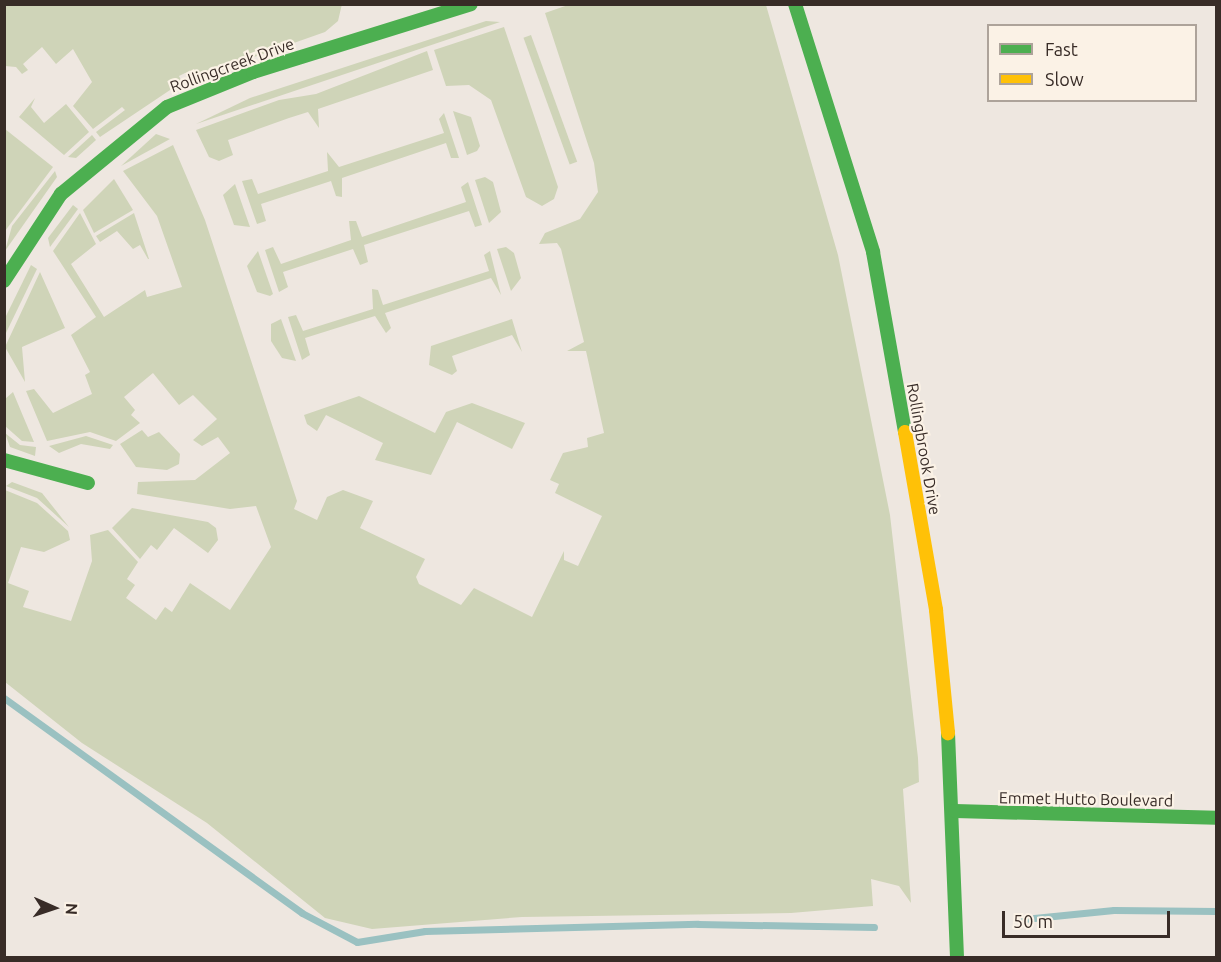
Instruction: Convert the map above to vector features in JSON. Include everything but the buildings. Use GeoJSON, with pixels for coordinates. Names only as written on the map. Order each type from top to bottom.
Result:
{"type":"FeatureCollection","features":[{"type":"Feature","properties":{"kind":"main road","name":"Rollingcreek Drive"},"geometry":{"type":"LineString","coordinates":[[4,281],[61,194],[166,107],[253,72],[471,4]]}},
{"type":"Feature","properties":{"kind":"main road","name":"Rollingbrook Drive"},"geometry":{"type":"LineString","coordinates":[[795,4],[873,252],[936,610],[955,811],[957,957]]}},
{"type":"Feature","properties":{"kind":"main road"},"geometry":{"type":"LineString","coordinates":[[4,460],[88,483]]}},
{"type":"Feature","properties":{"kind":"main road","name":"Emmet Hutto Boulevard"},"geometry":{"type":"LineString","coordinates":[[955,811],[1216,818]]}},
{"type":"Feature","properties":{"kind":"green space"},"geometry":{"type":"Polygon","coordinates":[[[342,4],[338,21],[325,32],[188,80],[185,73],[179,76],[182,82],[100,137],[96,132],[125,110],[122,107],[93,129],[73,106],[92,82],[73,49],[56,64],[42,47],[23,64],[28,70],[22,74],[16,67],[5,66],[4,5],[342,4]]]}},
{"type":"Feature","properties":{"kind":"green space"},"geometry":{"type":"Polygon","coordinates":[[[571,4],[766,5],[838,255],[890,515],[918,758],[919,782],[903,789],[911,903],[899,886],[871,879],[873,906],[791,913],[522,917],[372,929],[325,918],[207,823],[82,743],[5,682],[5,490],[37,503],[68,531],[70,540],[44,552],[21,547],[8,583],[29,591],[23,607],[71,621],[92,561],[90,535],[108,530],[138,562],[127,579],[135,585],[126,598],[156,620],[165,607],[172,612],[190,583],[230,610],[271,547],[256,506],[230,509],[137,494],[138,482],[195,480],[230,453],[218,437],[202,446],[193,440],[217,419],[193,395],[179,405],[153,373],[124,397],[135,410],[131,415],[140,423],[116,441],[90,432],[47,441],[26,391],[34,389],[53,413],[92,394],[85,375],[90,372],[71,335],[96,317],[53,251],[80,213],[96,244],[71,264],[104,317],[145,290],[147,297],[182,287],[157,216],[123,171],[173,145],[205,220],[297,501],[294,509],[317,520],[327,497],[343,490],[373,501],[360,528],[425,559],[416,577],[419,584],[461,605],[474,588],[532,617],[564,551],[564,560],[578,566],[602,516],[555,493],[559,484],[550,480],[563,453],[588,447],[587,438],[604,433],[586,351],[567,351],[584,342],[561,249],[557,243],[539,244],[545,233],[580,219],[598,192],[594,163],[545,13],[571,4]]]}},
{"type":"Feature","properties":{"kind":"green space"},"geometry":{"type":"Polygon","coordinates":[[[486,21],[500,22],[196,124],[250,98],[486,21]]]}},
{"type":"Feature","properties":{"kind":"green space"},"geometry":{"type":"Polygon","coordinates":[[[504,27],[558,187],[554,199],[542,206],[526,197],[491,100],[469,85],[446,86],[434,50],[504,27]]]}},
{"type":"Feature","properties":{"kind":"green space"},"geometry":{"type":"Polygon","coordinates":[[[531,35],[577,162],[570,165],[523,38],[531,35]]]}},
{"type":"Feature","properties":{"kind":"green space"},"geometry":{"type":"Polygon","coordinates":[[[427,51],[433,70],[318,109],[319,128],[308,112],[289,118],[228,140],[233,155],[219,161],[209,157],[196,130],[279,100],[316,94],[427,51]]]}},
{"type":"Feature","properties":{"kind":"green space"},"geometry":{"type":"Polygon","coordinates":[[[35,98],[31,107],[44,123],[66,104],[89,132],[64,155],[19,117],[35,98]]]}},
{"type":"Feature","properties":{"kind":"green space"},"geometry":{"type":"Polygon","coordinates":[[[453,111],[471,117],[480,146],[477,151],[467,155],[453,111]]]}},
{"type":"Feature","properties":{"kind":"green space"},"geometry":{"type":"Polygon","coordinates":[[[444,113],[459,158],[451,158],[446,143],[342,178],[342,197],[336,196],[331,181],[261,204],[266,221],[257,224],[242,181],[252,179],[258,194],[328,171],[327,152],[339,167],[444,133],[439,119],[444,113]]]}},
{"type":"Feature","properties":{"kind":"green space"},"geometry":{"type":"Polygon","coordinates":[[[5,129],[53,167],[5,231],[5,129]]]}},
{"type":"Feature","properties":{"kind":"green space"},"geometry":{"type":"Polygon","coordinates":[[[156,134],[170,139],[121,166],[156,134]]]}},
{"type":"Feature","properties":{"kind":"green space"},"geometry":{"type":"Polygon","coordinates":[[[92,135],[96,140],[76,158],[68,157],[92,135]]]}},
{"type":"Feature","properties":{"kind":"green space"},"geometry":{"type":"Polygon","coordinates":[[[55,171],[57,177],[5,251],[12,226],[55,171]]]}},
{"type":"Feature","properties":{"kind":"green space"},"geometry":{"type":"Polygon","coordinates":[[[485,177],[493,182],[501,212],[489,223],[475,180],[485,177]]]}},
{"type":"Feature","properties":{"kind":"green space"},"geometry":{"type":"Polygon","coordinates":[[[114,179],[133,210],[94,233],[83,210],[114,179]]]}},
{"type":"Feature","properties":{"kind":"green space"},"geometry":{"type":"Polygon","coordinates":[[[468,182],[482,225],[475,227],[469,211],[364,245],[368,262],[360,265],[353,249],[283,272],[288,287],[279,292],[265,250],[273,247],[281,264],[351,240],[349,221],[356,221],[362,237],[466,202],[461,187],[468,182]]]}},
{"type":"Feature","properties":{"kind":"green space"},"geometry":{"type":"Polygon","coordinates":[[[235,184],[250,227],[234,225],[223,195],[235,184]]]}},
{"type":"Feature","properties":{"kind":"green space"},"geometry":{"type":"Polygon","coordinates":[[[73,205],[78,209],[50,247],[48,238],[73,205]]]}},
{"type":"Feature","properties":{"kind":"green space"},"geometry":{"type":"Polygon","coordinates":[[[134,213],[149,259],[140,245],[133,249],[117,231],[100,242],[96,236],[134,213]]]}},
{"type":"Feature","properties":{"kind":"green space"},"geometry":{"type":"Polygon","coordinates":[[[506,247],[514,253],[521,278],[511,291],[497,249],[506,247]]]}},
{"type":"Feature","properties":{"kind":"green space"},"geometry":{"type":"Polygon","coordinates":[[[258,251],[273,294],[270,296],[257,292],[247,266],[258,251]]]}},
{"type":"Feature","properties":{"kind":"green space"},"geometry":{"type":"Polygon","coordinates":[[[490,251],[501,295],[491,278],[385,313],[391,328],[386,333],[375,316],[305,338],[310,355],[302,360],[288,317],[296,315],[303,331],[373,309],[372,289],[378,290],[383,305],[489,271],[484,255],[490,251]]]}},
{"type":"Feature","properties":{"kind":"green space"},"geometry":{"type":"Polygon","coordinates":[[[31,265],[37,269],[5,335],[5,318],[31,265]]]}},
{"type":"Feature","properties":{"kind":"green space"},"geometry":{"type":"Polygon","coordinates":[[[40,272],[65,328],[22,347],[25,382],[5,347],[40,272]]]}},
{"type":"Feature","properties":{"kind":"green space"},"geometry":{"type":"Polygon","coordinates":[[[281,319],[296,361],[282,358],[271,341],[271,324],[281,319]]]}},
{"type":"Feature","properties":{"kind":"green space"},"geometry":{"type":"Polygon","coordinates":[[[512,319],[522,352],[512,335],[452,356],[457,371],[452,375],[429,365],[431,346],[512,319]]]}},
{"type":"Feature","properties":{"kind":"green space"},"geometry":{"type":"Polygon","coordinates":[[[13,392],[34,442],[22,441],[5,426],[5,399],[13,392]]]}},
{"type":"Feature","properties":{"kind":"green space"},"geometry":{"type":"Polygon","coordinates":[[[359,396],[435,433],[446,412],[472,403],[525,423],[512,449],[457,422],[431,475],[375,460],[383,443],[326,415],[317,431],[307,424],[304,415],[359,396]]]}},
{"type":"Feature","properties":{"kind":"green space"},"geometry":{"type":"Polygon","coordinates":[[[142,430],[148,437],[159,432],[180,454],[179,464],[167,470],[136,467],[120,444],[142,430]]]}},
{"type":"Feature","properties":{"kind":"green space"},"geometry":{"type":"Polygon","coordinates":[[[5,433],[20,445],[36,447],[35,456],[10,447],[5,433]]]}},
{"type":"Feature","properties":{"kind":"green space"},"geometry":{"type":"Polygon","coordinates":[[[86,436],[113,445],[110,449],[81,444],[59,453],[49,446],[86,436]]]}},
{"type":"Feature","properties":{"kind":"green space"},"geometry":{"type":"Polygon","coordinates":[[[12,482],[42,493],[69,527],[37,498],[6,486],[12,482]]]}},
{"type":"Feature","properties":{"kind":"green space"},"geometry":{"type":"Polygon","coordinates":[[[132,508],[208,522],[216,528],[218,540],[208,553],[174,528],[157,550],[151,545],[140,559],[112,528],[132,508]]]}},
{"type":"Feature","properties":{"kind":"waterway"},"geometry":{"type":"LineString","coordinates":[[4,698],[302,913],[357,942],[425,931],[698,924],[874,927]]}},
{"type":"Feature","properties":{"kind":"waterway"},"geometry":{"type":"LineString","coordinates":[[1024,919],[1114,910],[1216,911]]}},
{"type":"Feature","properties":{"kind":"traffic: fast"},"geometry":{"type":"LineString","coordinates":[[4,281],[61,194],[167,107],[253,72],[471,4]]}},
{"type":"Feature","properties":{"kind":"traffic: fast"},"geometry":{"type":"LineString","coordinates":[[795,4],[873,252],[905,432]]}},
{"type":"Feature","properties":{"kind":"traffic: fast"},"geometry":{"type":"LineString","coordinates":[[4,460],[88,483]]}},
{"type":"Feature","properties":{"kind":"traffic: fast"},"geometry":{"type":"LineString","coordinates":[[948,733],[957,958]]}},
{"type":"Feature","properties":{"kind":"traffic: fast"},"geometry":{"type":"LineString","coordinates":[[955,811],[1216,818]]}},
{"type":"Feature","properties":{"kind":"traffic: slow"},"geometry":{"type":"LineString","coordinates":[[905,432],[936,610],[948,733]]}}]}
